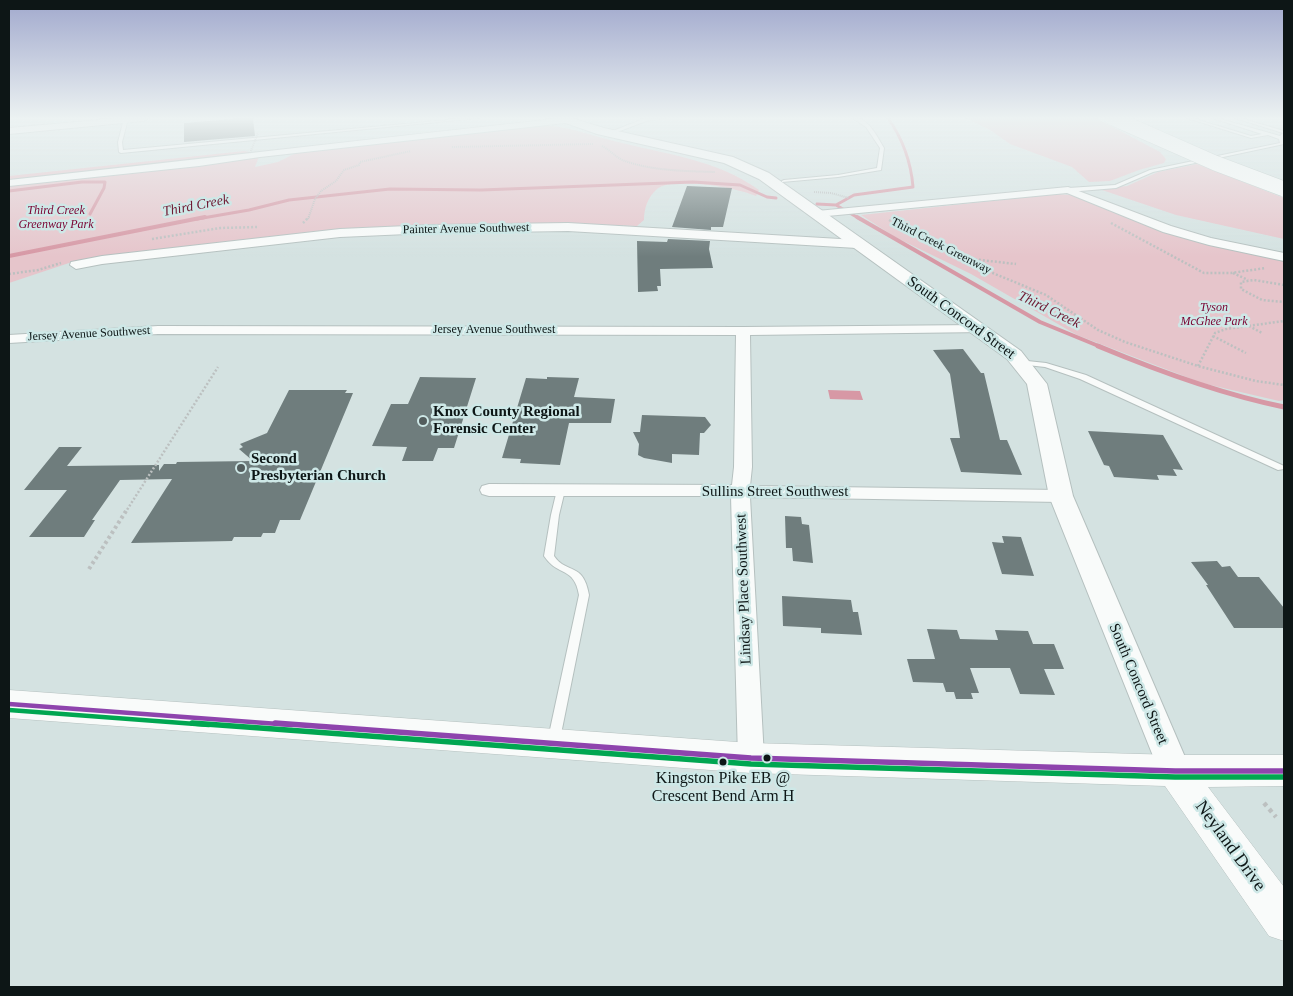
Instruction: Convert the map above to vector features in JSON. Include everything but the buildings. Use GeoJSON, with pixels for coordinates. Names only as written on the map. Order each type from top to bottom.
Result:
{"type":"FeatureCollection","features":[{"type":"Feature","properties":{"kind":"main road"},"geometry":{"type":"LineString","coordinates":[[1219,164],[1284,189]]}},
{"type":"Feature","properties":{"kind":"main road"},"geometry":{"type":"LineString","coordinates":[[1253,164],[1284,176]]}},
{"type":"Feature","properties":{"kind":"main road"},"geometry":{"type":"LineString","coordinates":[[9,704],[752,758],[1175,771],[1284,771]]}},
{"type":"Feature","properties":{"kind":"main road","name":"Neyland Drive"},"geometry":{"type":"LineString","coordinates":[[1175,771],[1284,921]]}},
{"type":"Feature","properties":{"kind":"street"},"geometry":{"type":"LineString","coordinates":[[9,183],[182,164]]}},
{"type":"Feature","properties":{"kind":"street","name":"South Concord Street"},"geometry":{"type":"LineString","coordinates":[[739,164],[764,176],[857,244],[980,329],[1021,362],[1037,384],[1061,496],[1175,771]]}},
{"type":"Feature","properties":{"kind":"street"},"geometry":{"type":"LineString","coordinates":[[817,214],[837,212],[856,205],[874,208],[1068,190],[1167,229],[1209,242],[1284,257]]}},
{"type":"Feature","properties":{"kind":"street","name":"Painter Avenue Southwest"},"geometry":{"type":"LineString","coordinates":[[76,266],[122,258],[340,233],[430,229],[568,227],[857,244]]}},
{"type":"Feature","properties":{"kind":"street","name":"Jersey Avenue Southwest"},"geometry":{"type":"LineString","coordinates":[[9,339],[158,330],[744,331],[980,329]]}},
{"type":"Feature","properties":{"kind":"street","name":"Lindsay Place Southwest"},"geometry":{"type":"LineString","coordinates":[[744,331],[743,467],[740,491],[752,758]]}},
{"type":"Feature","properties":{"kind":"street","name":"Sullins Street Southwest"},"geometry":{"type":"LineString","coordinates":[[489,490],[740,491],[1061,496]]}},
{"type":"Feature","properties":{"kind":"lane"},"geometry":{"type":"LineString","coordinates":[[784,181],[838,176],[879,169],[880,164]]}},
{"type":"Feature","properties":{"kind":"lane"},"geometry":{"type":"LineString","coordinates":[[1068,190],[1116,186],[1152,170],[1180,164]]}},
{"type":"Feature","properties":{"kind":"lane"},"geometry":{"type":"LineString","coordinates":[[1021,362],[1046,365],[1083,378],[1281,468]]}},
{"type":"Feature","properties":{"kind":"lane"},"geometry":{"type":"LineString","coordinates":[[553,744],[584,595],[584,586],[580,579],[574,573],[555,563],[549,556],[561,490]]}},
{"type":"Feature","properties":{"kind":"path"},"geometry":{"type":"LineString","coordinates":[[314,201],[322,190],[339,180],[344,170],[359,164]]}},
{"type":"Feature","properties":{"kind":"path"},"geometry":{"type":"LineString","coordinates":[[640,164],[665,170],[727,172],[747,168]]}},
{"type":"Feature","properties":{"kind":"path","name":"Third Creek Greenway"},"geometry":{"type":"LineString","coordinates":[[784,181],[802,190],[831,193],[856,205],[874,208],[890,221],[960,258],[1046,294],[1098,330],[1125,342],[1198,366],[1256,381],[1284,385]]}},
{"type":"Feature","properties":{"kind":"path"},"geometry":{"type":"LineString","coordinates":[[960,258],[1016,264]]}},
{"type":"Feature","properties":{"kind":"path"},"geometry":{"type":"LineString","coordinates":[[1233,273],[1248,281]]}},
{"type":"Feature","properties":{"kind":"path"},"geometry":{"type":"LineString","coordinates":[[1284,285],[1248,281],[1241,282],[1240,289],[1262,300],[1284,302]]}},
{"type":"Feature","properties":{"kind":"path"},"geometry":{"type":"LineString","coordinates":[[1198,366],[1215,334],[1226,329],[1284,321]]}},
{"type":"Feature","properties":{"kind":"path"},"geometry":{"type":"LineString","coordinates":[[1248,326],[1262,333]]}},
{"type":"Feature","properties":{"kind":"path"},"geometry":{"type":"LineString","coordinates":[[1214,336],[1246,353]]}},
{"type":"Feature","properties":{"kind":"path"},"geometry":{"type":"LineString","coordinates":[[88,569],[218,367]]}},
{"type":"Feature","properties":{"kind":"path"},"geometry":{"type":"LineString","coordinates":[[1264,803],[1276,817]]}},
{"type":"Feature","properties":{"kind":"green space","name":"Third Creek Greenway Park"},"geometry":{"type":"Polygon","coordinates":[[[117,164],[256,164],[255,167],[267,164],[708,164],[725,171],[759,190],[756,196],[721,187],[691,183],[665,185],[657,189],[651,196],[646,207],[644,220],[637,226],[508,223],[379,227],[75,261],[9,283],[9,176],[117,164]]]}},
{"type":"Feature","properties":{"kind":"green space"},"geometry":{"type":"Polygon","coordinates":[[[1065,164],[1159,164],[1110,181],[1089,182],[1072,167],[1065,164]]]}},
{"type":"Feature","properties":{"kind":"green space"},"geometry":{"type":"Polygon","coordinates":[[[1198,164],[1284,198],[1284,239],[1176,215],[1099,189],[1127,186],[1158,172],[1198,164]]]}},
{"type":"Feature","properties":{"kind":"green space","name":"Tyson McGhee Park"},"geometry":{"type":"Polygon","coordinates":[[[1056,194],[1072,195],[1246,253],[1284,260],[1284,400],[1279,401],[1202,383],[1077,335],[971,274],[895,237],[861,215],[1056,194]]]}},
{"type":"Feature","properties":{"kind":"shaded area"},"geometry":{"type":"Polygon","coordinates":[[[828,390],[860,391],[863,400],[830,399],[828,390]]]}},
{"type":"Feature","properties":{"kind":"waterway"},"geometry":{"type":"LineString","coordinates":[[836,205],[854,195],[913,187],[909,164]]}},
{"type":"Feature","properties":{"kind":"waterway"},"geometry":{"type":"LineString","coordinates":[[9,191],[82,182],[105,182],[104,188],[90,214]]}},
{"type":"Feature","properties":{"kind":"waterway","name":"Third Creek"},"geometry":{"type":"LineString","coordinates":[[197,219],[249,210],[289,200],[390,189],[481,190],[693,182],[740,185],[767,197],[776,198]]}},
{"type":"Feature","properties":{"kind":"waterway","name":"Third Creek"},"geometry":{"type":"LineString","coordinates":[[817,204],[836,205]]}},
{"type":"Feature","properties":{"kind":"waterway","name":"Third Creek"},"geometry":{"type":"LineString","coordinates":[[836,205],[860,219]]}},
{"type":"Feature","properties":{"kind":"waterway","name":"Third Creek"},"geometry":{"type":"LineString","coordinates":[[9,256],[205,217]]}},
{"type":"Feature","properties":{"kind":"waterway","name":"Third Creek"},"geometry":{"type":"LineString","coordinates":[[857,217],[1040,322],[1101,347]]}},
{"type":"Feature","properties":{"kind":"waterway","name":"Third Creek"},"geometry":{"type":"LineString","coordinates":[[1098,346],[1190,381],[1236,396],[1284,407]]}},
{"type":"Feature","properties":{"kind":"transit line"},"geometry":{"type":"LineString","coordinates":[[9,704],[751,758],[1175,771],[1284,771]]}},
{"type":"Feature","properties":{"kind":"transit line"},"geometry":{"type":"LineString","coordinates":[[9,710],[751,764],[1175,777],[1284,777]]}},
{"type":"Feature","properties":{"kind":"place","name":"Knox County Regional Forensic Center"},"geometry":{"type":"Point","coordinates":[423,421]}},
{"type":"Feature","properties":{"kind":"place","name":"Second Presbyterian Church"},"geometry":{"type":"Point","coordinates":[241,468]}},
{"type":"Feature","properties":{"kind":"place","name":"Kingston Pike EB @ Crescent Bend Arm H"},"geometry":{"type":"Point","coordinates":[723,762]}}]}
